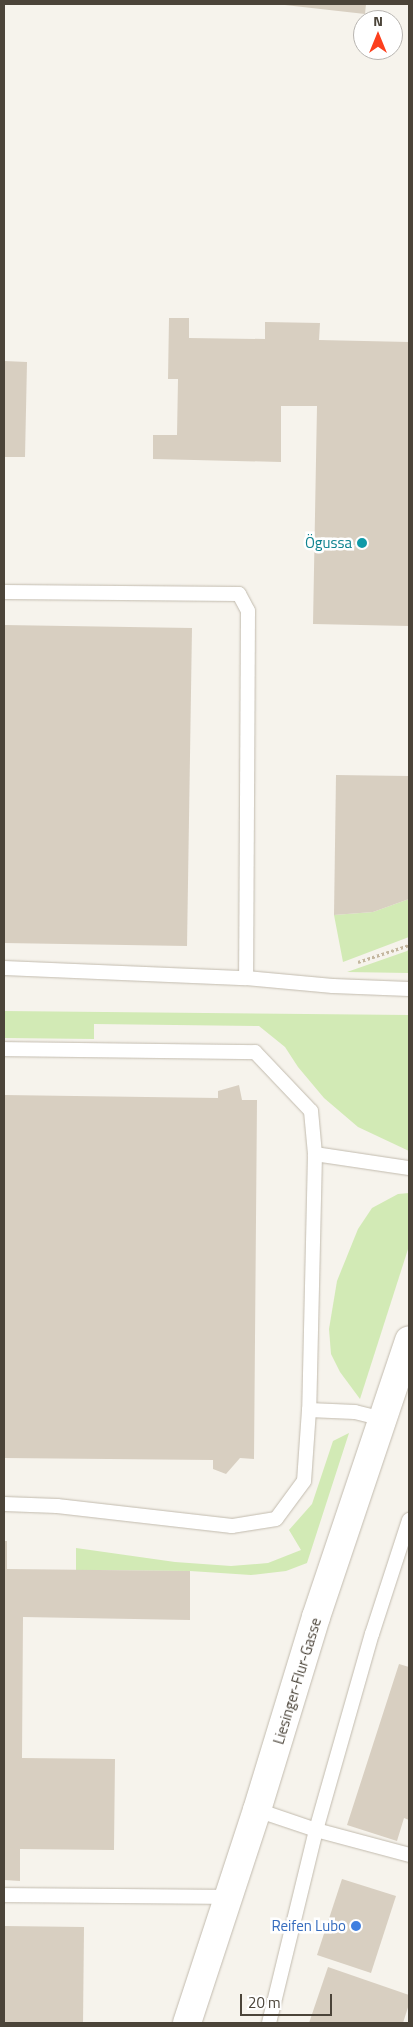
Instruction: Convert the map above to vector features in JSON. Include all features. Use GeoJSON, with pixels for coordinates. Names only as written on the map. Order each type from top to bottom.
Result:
{"type":"FeatureCollection","features":[{"type":"Feature","properties":{"kind":"street","name":"Liesinger-Flur-Gasse"},"geometry":{"type":"LineString","coordinates":[[187,2023],[257,1810],[316,1617],[409,1340]]}},
{"type":"Feature","properties":{"kind":"lane"},"geometry":{"type":"LineString","coordinates":[[4,592],[239,594],[248,611],[246,978]]}},
{"type":"Feature","properties":{"kind":"lane"},"geometry":{"type":"LineString","coordinates":[[4,968],[246,978],[333,986],[409,989]]}},
{"type":"Feature","properties":{"kind":"lane"},"geometry":{"type":"LineString","coordinates":[[4,1049],[255,1052],[311,1111],[315,1154],[309,1410],[304,1482],[276,1519],[232,1526],[57,1506],[4,1504]]}},
{"type":"Feature","properties":{"kind":"lane"},"geometry":{"type":"LineString","coordinates":[[315,1154],[409,1168]]}},
{"type":"Feature","properties":{"kind":"lane"},"geometry":{"type":"LineString","coordinates":[[309,1410],[354,1412],[383,1419]]}},
{"type":"Feature","properties":{"kind":"lane"},"geometry":{"type":"LineString","coordinates":[[269,2023],[316,1830],[372,1634],[409,1520]]}},
{"type":"Feature","properties":{"kind":"lane"},"geometry":{"type":"LineString","coordinates":[[257,1810],[316,1830],[409,1855]]}},
{"type":"Feature","properties":{"kind":"lane"},"geometry":{"type":"LineString","coordinates":[[4,1896],[229,1897]]}},
{"type":"Feature","properties":{"kind":"path"},"geometry":{"type":"LineString","coordinates":[[333,986],[345,967],[409,945]]}},
{"type":"Feature","properties":{"kind":"green space"},"geometry":{"type":"Polygon","coordinates":[[[409,899],[409,937],[343,962],[334,915],[373,912],[409,899]]]}},
{"type":"Feature","properties":{"kind":"green space"},"geometry":{"type":"Polygon","coordinates":[[[409,949],[409,973],[347,972],[407,951],[409,949]]]}},
{"type":"Feature","properties":{"kind":"green space"},"geometry":{"type":"Polygon","coordinates":[[[4,1011],[409,1015],[409,1151],[358,1127],[324,1098],[298,1067],[285,1047],[259,1026],[94,1024],[94,1039],[4,1038],[4,1011]]]}},
{"type":"Feature","properties":{"kind":"green space"},"geometry":{"type":"Polygon","coordinates":[[[409,1193],[409,1246],[360,1399],[340,1372],[331,1354],[329,1329],[337,1281],[358,1229],[372,1208],[398,1194],[409,1193]]]}},
{"type":"Feature","properties":{"kind":"green space"},"geometry":{"type":"Polygon","coordinates":[[[349,1433],[307,1563],[286,1571],[251,1575],[190,1571],[76,1570],[76,1548],[175,1562],[231,1566],[268,1563],[301,1550],[289,1530],[312,1504],[333,1441],[349,1433]]]}},
{"type":"Feature","properties":{"kind":"building"},"geometry":{"type":"Polygon","coordinates":[[[276,4],[366,4],[365,10],[353,10],[353,13],[276,4]]]}},
{"type":"Feature","properties":{"kind":"building","name":"Ögussa"},"geometry":{"type":"Polygon","coordinates":[[[169,318],[189,318],[189,338],[265,339],[265,322],[320,323],[319,340],[409,342],[409,626],[313,624],[317,406],[281,406],[281,462],[153,459],[153,435],[177,435],[178,379],[168,379],[169,318]]]}},
{"type":"Feature","properties":{"kind":"building"},"geometry":{"type":"Polygon","coordinates":[[[4,361],[27,362],[25,457],[4,457],[4,361]]]}},
{"type":"Feature","properties":{"kind":"building"},"geometry":{"type":"Polygon","coordinates":[[[4,625],[192,628],[187,946],[4,943],[4,625]]]}},
{"type":"Feature","properties":{"kind":"building"},"geometry":{"type":"Polygon","coordinates":[[[336,775],[409,776],[409,899],[373,912],[334,915],[336,775]]]}},
{"type":"Feature","properties":{"kind":"building"},"geometry":{"type":"Polygon","coordinates":[[[239,1085],[242,1100],[257,1100],[254,1459],[240,1458],[226,1474],[213,1469],[213,1460],[4,1458],[4,1095],[218,1098],[218,1091],[239,1085]]]}},
{"type":"Feature","properties":{"kind":"building"},"geometry":{"type":"Polygon","coordinates":[[[4,1541],[7,1541],[7,1569],[190,1571],[190,1620],[23,1617],[22,1758],[115,1759],[114,1850],[20,1849],[20,1881],[4,1880],[4,1541]]]}},
{"type":"Feature","properties":{"kind":"building"},"geometry":{"type":"Polygon","coordinates":[[[399,1664],[409,1667],[409,1820],[404,1818],[397,1841],[347,1825],[399,1664]]]}},
{"type":"Feature","properties":{"kind":"building","name":"Reifen Lubo"},"geometry":{"type":"Polygon","coordinates":[[[342,1879],[396,1896],[371,1973],[317,1955],[342,1879]]]}},
{"type":"Feature","properties":{"kind":"building"},"geometry":{"type":"Polygon","coordinates":[[[4,1926],[84,1927],[83,2023],[4,2023],[4,1926]]]}},
{"type":"Feature","properties":{"kind":"building"},"geometry":{"type":"Polygon","coordinates":[[[328,1967],[409,1995],[409,2004],[403,2023],[309,2023],[328,1967]]]}},
{"type":"Feature","properties":{"kind":"place","name":"Ögussa"},"geometry":{"type":"Point","coordinates":[362,543]}},
{"type":"Feature","properties":{"kind":"place","name":"Reifen Lubo"},"geometry":{"type":"Point","coordinates":[356,1926]}}]}
